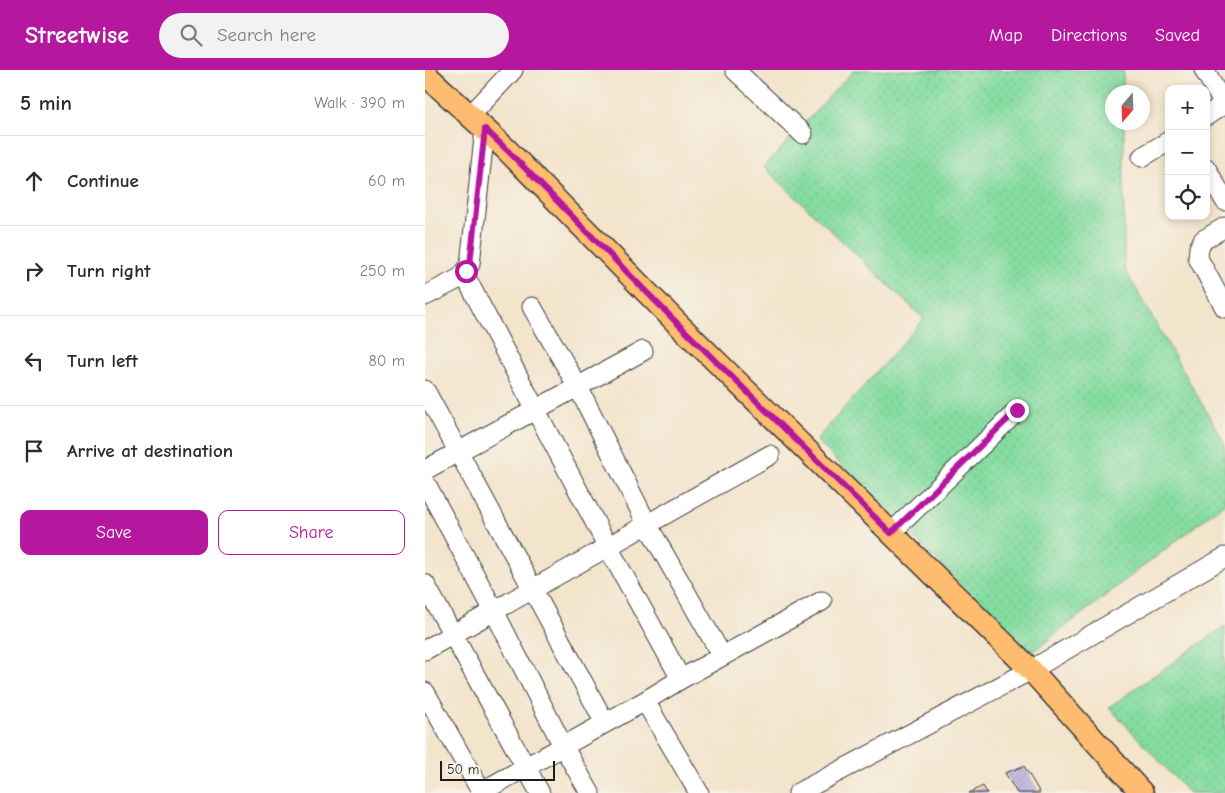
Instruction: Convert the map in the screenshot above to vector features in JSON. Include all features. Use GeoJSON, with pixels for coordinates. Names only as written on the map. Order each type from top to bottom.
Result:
{"type":"FeatureCollection","features":[{"type":"Feature","properties":{"kind":"main road"},"geometry":{"type":"LineString","coordinates":[[425,74],[506,149],[677,323],[1031,670],[1142,793]]}},
{"type":"Feature","properties":{"kind":"street"},"geometry":{"type":"LineString","coordinates":[[425,296],[460,278],[470,264],[477,122],[513,70]]}},
{"type":"Feature","properties":{"kind":"street"},"geometry":{"type":"LineString","coordinates":[[735,70],[803,134]]}},
{"type":"Feature","properties":{"kind":"street"},"geometry":{"type":"LineString","coordinates":[[1204,70],[1224,105],[1210,114]]}},
{"type":"Feature","properties":{"kind":"street"},"geometry":{"type":"LineString","coordinates":[[1142,157],[1165,143]]}},
{"type":"Feature","properties":{"kind":"street"},"geometry":{"type":"LineString","coordinates":[[1210,175],[1225,201]]}},
{"type":"Feature","properties":{"kind":"street"},"geometry":{"type":"LineString","coordinates":[[1225,227],[1203,240],[1199,248],[1198,258],[1225,308]]}},
{"type":"Feature","properties":{"kind":"street"},"geometry":{"type":"LineString","coordinates":[[464,274],[608,547],[681,679]]}},
{"type":"Feature","properties":{"kind":"street"},"geometry":{"type":"LineString","coordinates":[[532,307],[578,387],[647,524],[722,656]]}},
{"type":"Feature","properties":{"kind":"street"},"geometry":{"type":"LineString","coordinates":[[425,470],[643,351]]}},
{"type":"Feature","properties":{"kind":"street"},"geometry":{"type":"LineString","coordinates":[[425,390],[605,723]]}},
{"type":"Feature","properties":{"kind":"street"},"geometry":{"type":"LineString","coordinates":[[891,533],[1017,410]]}},
{"type":"Feature","properties":{"kind":"street"},"geometry":{"type":"LineString","coordinates":[[425,650],[770,455]]}},
{"type":"Feature","properties":{"kind":"street"},"geometry":{"type":"LineString","coordinates":[[425,482],[563,746],[590,793]]}},
{"type":"Feature","properties":{"kind":"street"},"geometry":{"type":"LineString","coordinates":[[798,793],[1031,670],[1225,557]]}},
{"type":"Feature","properties":{"kind":"street"},"geometry":{"type":"LineString","coordinates":[[425,584],[540,793]]}},
{"type":"Feature","properties":{"kind":"street"},"geometry":{"type":"LineString","coordinates":[[425,692],[481,793],[822,601]]}},
{"type":"Feature","properties":{"kind":"street"},"geometry":{"type":"LineString","coordinates":[[645,701],[699,793]]}},
{"type":"Feature","properties":{"kind":"green space"},"geometry":{"type":"Polygon","coordinates":[[[854,70],[1123,70],[1123,85],[1105,85],[1105,130],[1124,130],[1124,268],[1225,444],[1225,503],[1030,654],[816,440],[924,319],[764,167],[854,70]]]}},
{"type":"Feature","properties":{"kind":"green space"},"geometry":{"type":"Polygon","coordinates":[[[1225,626],[1225,793],[1189,793],[1109,707],[1225,626]]]}},
{"type":"Feature","properties":{"kind":"building"},"geometry":{"type":"Polygon","coordinates":[[[1024,766],[1040,793],[1017,793],[1005,773],[1024,766]]]}},
{"type":"Feature","properties":{"kind":"building"},"geometry":{"type":"Polygon","coordinates":[[[983,786],[987,793],[969,793],[983,786]]]}},
{"type":"Feature","properties":{"kind":"route"},"geometry":{"type":"LineString","coordinates":[[466,271],[470,264],[485,129],[677,323],[891,533],[1017,410]]}}]}
